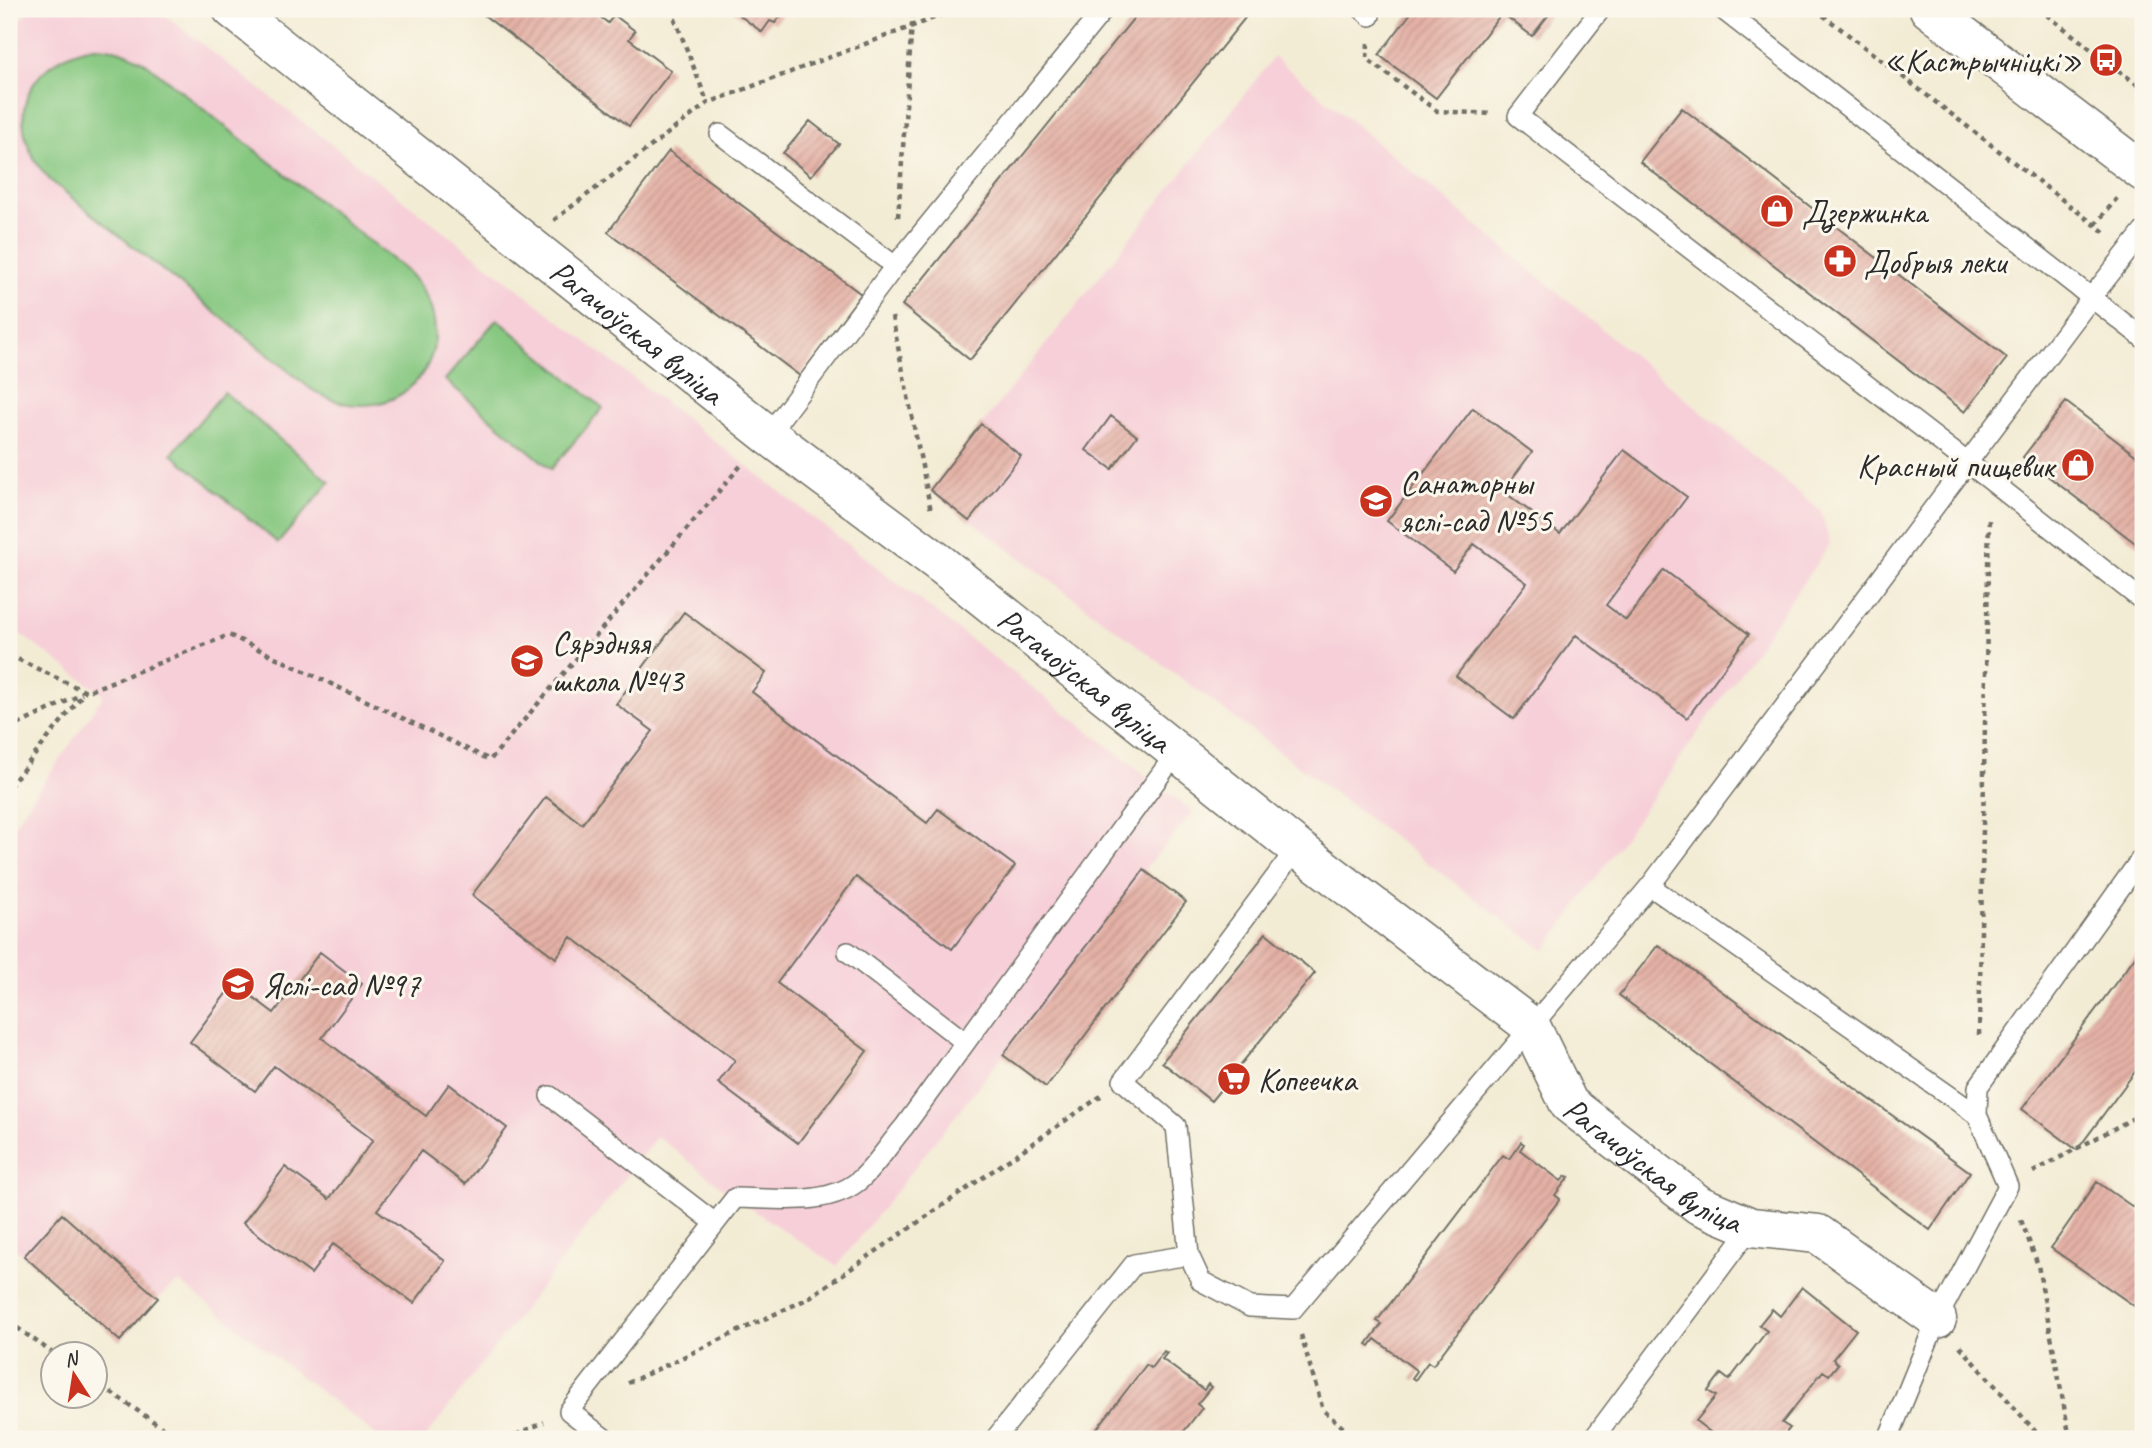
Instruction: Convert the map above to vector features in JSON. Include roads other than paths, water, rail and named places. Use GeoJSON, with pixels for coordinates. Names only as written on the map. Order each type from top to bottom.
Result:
{"type":"FeatureCollection","features":[{"type":"Feature","properties":{"kind":"street","name":"Рагачоўская вуліца"},"geometry":{"type":"LineString","coordinates":[[232,9],[768,435],[942,565],[1297,848],[1531,1026],[1569,1104],[1699,1205],[1751,1227],[1818,1234],[1937,1319]]}},
{"type":"Feature","properties":{"kind":"street"},"geometry":{"type":"LineString","coordinates":[[1929,9],[2143,172]]}},
{"type":"Feature","properties":{"kind":"lane"},"geometry":{"type":"LineString","coordinates":[[768,435],[895,267],[1104,9]]}},
{"type":"Feature","properties":{"kind":"lane"},"geometry":{"type":"LineString","coordinates":[[1601,9],[1518,116],[2143,601]]}},
{"type":"Feature","properties":{"kind":"lane"},"geometry":{"type":"LineString","coordinates":[[1722,9],[2143,338]]}},
{"type":"Feature","properties":{"kind":"lane"},"geometry":{"type":"LineString","coordinates":[[720,134],[895,267]]}},
{"type":"Feature","properties":{"kind":"lane"},"geometry":{"type":"LineString","coordinates":[[1297,848],[1123,1081],[1176,1126],[1189,1255],[1200,1280],[1250,1307],[1293,1309],[1650,886],[2143,232]]}},
{"type":"Feature","properties":{"kind":"lane"},"geometry":{"type":"LineString","coordinates":[[606,1439],[569,1411],[735,1198],[814,1198],[846,1189],[862,1178],[904,1127],[1177,752]]}},
{"type":"Feature","properties":{"kind":"lane"},"geometry":{"type":"LineString","coordinates":[[1888,1439],[1937,1319],[2008,1186],[1977,1115],[1978,1087],[2143,856]]}},
{"type":"Feature","properties":{"kind":"lane"},"geometry":{"type":"LineString","coordinates":[[1650,886],[1977,1115]]}},
{"type":"Feature","properties":{"kind":"lane"},"geometry":{"type":"LineString","coordinates":[[848,952],[965,1042]]}},
{"type":"Feature","properties":{"kind":"lane"},"geometry":{"type":"LineString","coordinates":[[550,1096],[715,1223]]}},
{"type":"Feature","properties":{"kind":"lane"},"geometry":{"type":"LineString","coordinates":[[1594,1439],[1751,1227]]}},
{"type":"Feature","properties":{"kind":"lane"},"geometry":{"type":"LineString","coordinates":[[995,1439],[1134,1264],[1189,1255]]}},
{"type":"Feature","properties":{"kind":"place","name":"«Кастрычніцкі»"},"geometry":{"type":"Point","coordinates":[2106,60]}},
{"type":"Feature","properties":{"kind":"place","name":"Дзержинка"},"geometry":{"type":"Point","coordinates":[1777,211]}},
{"type":"Feature","properties":{"kind":"place","name":"Добрыя леки"},"geometry":{"type":"Point","coordinates":[1840,261]}},
{"type":"Feature","properties":{"kind":"place","name":"Красный пищевик"},"geometry":{"type":"Point","coordinates":[2078,465]}},
{"type":"Feature","properties":{"kind":"place","name":"Санаторны яслі-сад №55"},"geometry":{"type":"Point","coordinates":[1376,501]}},
{"type":"Feature","properties":{"kind":"place","name":"Сярэдняя школа №43"},"geometry":{"type":"Point","coordinates":[527,661]}},
{"type":"Feature","properties":{"kind":"place","name":"Яслі-сад №97"},"geometry":{"type":"Point","coordinates":[238,984]}},
{"type":"Feature","properties":{"kind":"place","name":"Копеечка"},"geometry":{"type":"Point","coordinates":[1234,1079]}}]}
